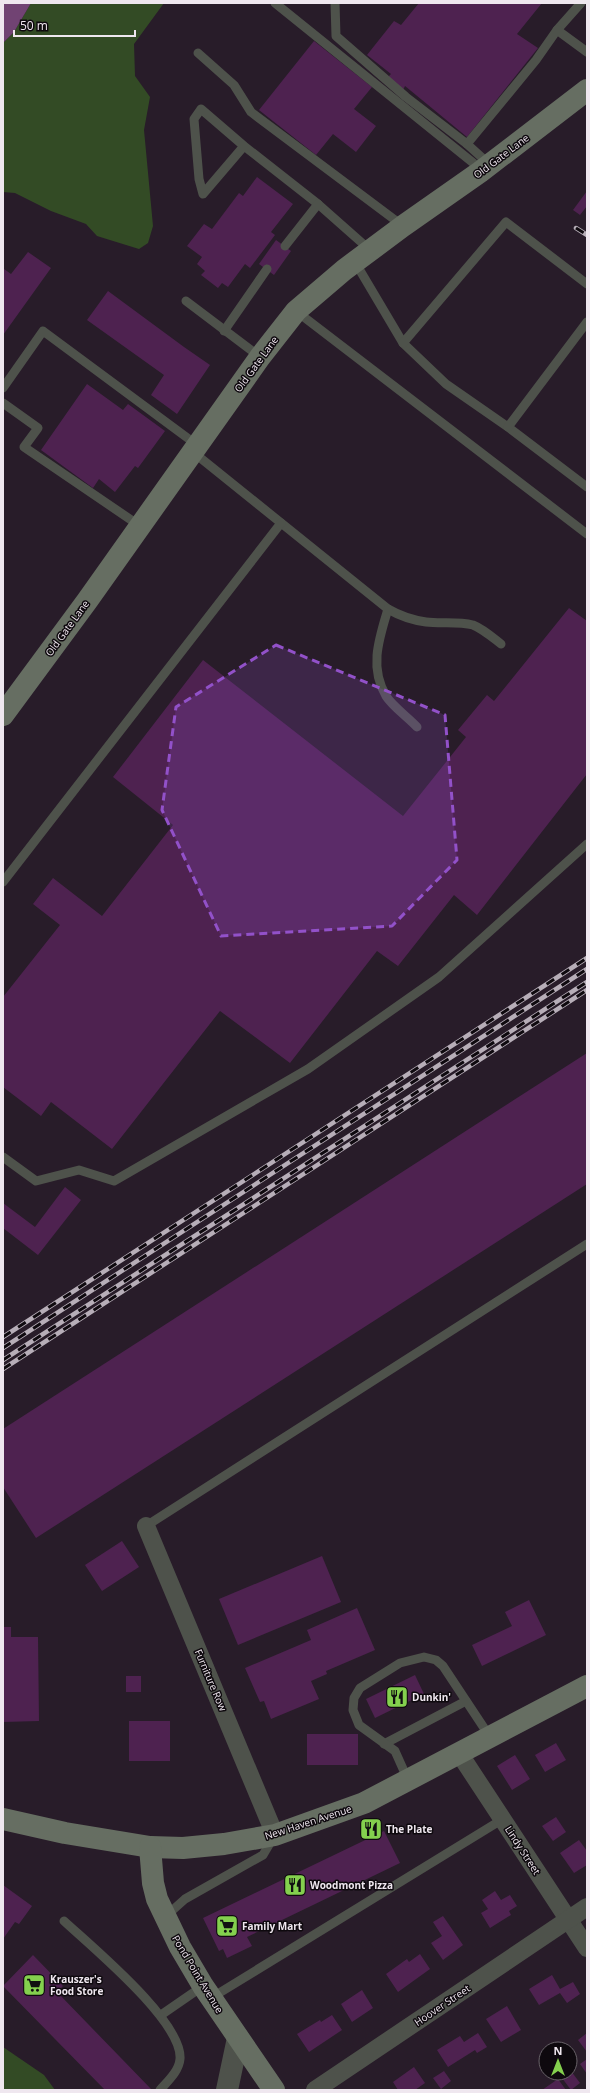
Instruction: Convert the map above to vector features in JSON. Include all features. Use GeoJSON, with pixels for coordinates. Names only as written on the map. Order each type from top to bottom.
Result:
{"type":"FeatureCollection","features":[{"type":"Feature","properties":{"kind":"main road","name":"Old Gate Lane"},"geometry":{"type":"LineString","coordinates":[[3,715],[260,357],[296,311],[362,256],[486,167],[587,90]]}},
{"type":"Feature","properties":{"kind":"main road","name":"New Haven Avenue"},"geometry":{"type":"LineString","coordinates":[[3,1819],[65,1833],[150,1847],[189,1847],[224,1844],[275,1834],[364,1803],[587,1686]]}},
{"type":"Feature","properties":{"kind":"main road","name":"Pond Point Avenue"},"geometry":{"type":"LineString","coordinates":[[150,1847],[153,1883],[157,1899],[180,1947],[207,1992],[274,2090]]}},
{"type":"Feature","properties":{"kind":"street","name":"Furniture Row"},"geometry":{"type":"LineString","coordinates":[[146,1526],[275,1834]]}},
{"type":"Feature","properties":{"kind":"street","name":"Lindy Street"},"geometry":{"type":"LineString","coordinates":[[459,1753],[587,1948]]}},
{"type":"Feature","properties":{"kind":"street","name":"Hoover Street"},"geometry":{"type":"LineString","coordinates":[[315,2090],[587,1907]]}},
{"type":"Feature","properties":{"kind":"street"},"geometry":{"type":"LineString","coordinates":[[227,2090],[238,2038]]}},
{"type":"Feature","properties":{"kind":"lane"},"geometry":{"type":"LineString","coordinates":[[275,3],[486,167]]}},
{"type":"Feature","properties":{"kind":"lane"},"geometry":{"type":"LineString","coordinates":[[335,3],[336,36],[406,97],[467,144],[486,167]]}},
{"type":"Feature","properties":{"kind":"lane"},"geometry":{"type":"LineString","coordinates":[[467,144],[536,60],[557,30],[581,3]]}},
{"type":"Feature","properties":{"kind":"lane"},"geometry":{"type":"LineString","coordinates":[[557,30],[587,52]]}},
{"type":"Feature","properties":{"kind":"lane"},"geometry":{"type":"LineString","coordinates":[[198,54],[234,85],[251,112],[403,226]]}},
{"type":"Feature","properties":{"kind":"lane"},"geometry":{"type":"LineString","coordinates":[[244,146],[203,194],[199,179],[194,119],[201,109],[244,146],[318,204],[362,256],[403,343],[446,384],[508,427],[587,487]]}},
{"type":"Feature","properties":{"kind":"lane"},"geometry":{"type":"LineString","coordinates":[[284,246],[318,204]]}},
{"type":"Feature","properties":{"kind":"lane"},"geometry":{"type":"LineString","coordinates":[[403,343],[506,222],[587,284]]}},
{"type":"Feature","properties":{"kind":"lane"},"geometry":{"type":"LineString","coordinates":[[224,331],[267,270]]}},
{"type":"Feature","properties":{"kind":"lane"},"geometry":{"type":"LineString","coordinates":[[186,301],[260,357]]}},
{"type":"Feature","properties":{"kind":"lane"},"geometry":{"type":"LineString","coordinates":[[296,311],[587,534]]}},
{"type":"Feature","properties":{"kind":"lane"},"geometry":{"type":"LineString","coordinates":[[508,427],[587,322]]}},
{"type":"Feature","properties":{"kind":"lane"},"geometry":{"type":"LineString","coordinates":[[3,388],[43,331],[195,448],[281,523],[388,609],[403,618],[427,622],[446,622],[473,626],[487,633],[501,644]]}},
{"type":"Feature","properties":{"kind":"lane"},"geometry":{"type":"LineString","coordinates":[[3,403],[38,428],[24,447],[140,526]]}},
{"type":"Feature","properties":{"kind":"lane"},"geometry":{"type":"LineString","coordinates":[[3,882],[281,523]]}},
{"type":"Feature","properties":{"kind":"lane"},"geometry":{"type":"LineString","coordinates":[[388,609],[376,649],[377,671],[386,697],[417,727]]}},
{"type":"Feature","properties":{"kind":"lane"},"geometry":{"type":"LineString","coordinates":[[3,1157],[36,1181],[79,1170],[114,1181],[308,1069],[439,977],[587,844]]}},
{"type":"Feature","properties":{"kind":"lane"},"geometry":{"type":"LineString","coordinates":[[146,1526],[587,1244]]}},
{"type":"Feature","properties":{"kind":"lane"},"geometry":{"type":"LineString","coordinates":[[408,1780],[395,1751],[359,1725],[353,1710],[354,1698],[360,1688],[400,1663],[424,1657],[436,1660],[443,1666],[490,1737]]}},
{"type":"Feature","properties":{"kind":"lane"},"geometry":{"type":"LineString","coordinates":[[384,1744],[466,1701]]}},
{"type":"Feature","properties":{"kind":"lane"},"geometry":{"type":"LineString","coordinates":[[160,2015],[207,1992],[503,1819]]}},
{"type":"Feature","properties":{"kind":"lane"},"geometry":{"type":"LineString","coordinates":[[165,1917],[185,1899],[263,1855],[275,1834]]}},
{"type":"Feature","properties":{"kind":"lane"},"geometry":{"type":"LineString","coordinates":[[64,1921],[160,2015],[175,2038],[180,2050],[180,2061],[174,2074],[160,2090]]}},
{"type":"Feature","properties":{"kind":"highlighted area"},"geometry":{"type":"Polygon","coordinates":[[[276,645],[445,715],[457,860],[392,926],[221,936],[162,810],[176,707],[276,645]]]}},
{"type":"Feature","properties":{"kind":"green space"},"geometry":{"type":"Polygon","coordinates":[[[31,3],[164,3],[134,44],[135,76],[150,97],[144,130],[153,226],[148,243],[139,249],[97,236],[86,224],[51,211],[15,193],[3,192],[3,43],[14,32],[31,3]]]}},
{"type":"Feature","properties":{"kind":"green space"},"geometry":{"type":"Polygon","coordinates":[[[3,2047],[44,2075],[55,2090],[3,2090],[3,2047]]]}},
{"type":"Feature","properties":{"kind":"shaded area"},"geometry":{"type":"Polygon","coordinates":[[[3,3],[31,3],[14,32],[3,43],[3,3]]]}},
{"type":"Feature","properties":{"kind":"building"},"geometry":{"type":"Polygon","coordinates":[[[419,3],[542,3],[517,34],[538,48],[467,137],[405,86],[403,90],[388,77],[391,74],[367,55],[394,21],[401,25],[419,3]]]}},
{"type":"Feature","properties":{"kind":"building"},"geometry":{"type":"Polygon","coordinates":[[[314,41],[372,87],[354,109],[376,126],[356,152],[333,134],[316,155],[259,110],[314,41]]]}},
{"type":"Feature","properties":{"kind":"building"},"geometry":{"type":"Polygon","coordinates":[[[257,177],[293,204],[271,232],[275,235],[250,268],[245,264],[228,287],[222,283],[218,288],[201,275],[205,271],[197,264],[202,257],[187,246],[204,224],[212,229],[239,193],[243,196],[257,177]]]}},
{"type":"Feature","properties":{"kind":"building"},"geometry":{"type":"Polygon","coordinates":[[[587,191],[587,206],[580,215],[573,210],[587,191]]]}},
{"type":"Feature","properties":{"kind":"building"},"geometry":{"type":"Polygon","coordinates":[[[276,240],[291,251],[274,275],[259,264],[276,240]]]}},
{"type":"Feature","properties":{"kind":"building"},"geometry":{"type":"Polygon","coordinates":[[[28,252],[51,268],[3,335],[3,271],[4,269],[11,274],[28,252]]]}},
{"type":"Feature","properties":{"kind":"building"},"geometry":{"type":"Polygon","coordinates":[[[108,291],[210,365],[177,414],[151,395],[164,375],[87,320],[108,291]]]}},
{"type":"Feature","properties":{"kind":"building"},"geometry":{"type":"Polygon","coordinates":[[[87,384],[123,410],[128,404],[165,431],[138,468],[135,466],[115,492],[99,479],[93,488],[41,450],[87,384]]]}},
{"type":"Feature","properties":{"kind":"building"},"geometry":{"type":"Polygon","coordinates":[[[569,608],[587,621],[587,774],[477,915],[454,895],[398,966],[377,951],[290,1063],[220,1011],[112,1149],[51,1102],[41,1116],[3,1087],[3,997],[60,925],[33,904],[53,878],[102,916],[173,825],[113,777],[203,660],[403,816],[466,737],[458,730],[487,695],[494,701],[569,608]]]}},
{"type":"Feature","properties":{"kind":"building"},"geometry":{"type":"Polygon","coordinates":[[[587,1053],[587,1184],[36,1538],[3,1487],[3,1429],[587,1053]]]}},
{"type":"Feature","properties":{"kind":"building"},"geometry":{"type":"Polygon","coordinates":[[[65,1187],[81,1200],[38,1255],[3,1228],[3,1203],[35,1227],[65,1187]]]}},
{"type":"Feature","properties":{"kind":"building"},"geometry":{"type":"Polygon","coordinates":[[[122,1541],[139,1567],[102,1591],[85,1565],[122,1541]]]}},
{"type":"Feature","properties":{"kind":"building"},"geometry":{"type":"Polygon","coordinates":[[[322,1556],[341,1602],[238,1645],[219,1599],[322,1556]]]}},
{"type":"Feature","properties":{"kind":"building"},"geometry":{"type":"Polygon","coordinates":[[[529,1600],[546,1635],[482,1666],[472,1645],[512,1626],[505,1612],[529,1600]]]}},
{"type":"Feature","properties":{"kind":"building"},"geometry":{"type":"Polygon","coordinates":[[[357,1608],[375,1650],[326,1671],[327,1674],[311,1681],[319,1699],[271,1719],[264,1701],[260,1702],[245,1668],[311,1640],[307,1630],[357,1608]]]}},
{"type":"Feature","properties":{"kind":"building"},"geometry":{"type":"Polygon","coordinates":[[[3,1627],[11,1627],[11,1637],[38,1637],[39,1721],[3,1722],[3,1627]]]}},
{"type":"Feature","properties":{"kind":"building"},"geometry":{"type":"Polygon","coordinates":[[[415,1675],[424,1694],[375,1718],[366,1699],[415,1675]]]}},
{"type":"Feature","properties":{"kind":"building"},"geometry":{"type":"Polygon","coordinates":[[[126,1676],[141,1676],[141,1692],[126,1692],[126,1676]]]}},
{"type":"Feature","properties":{"kind":"building"},"geometry":{"type":"Polygon","coordinates":[[[129,1721],[170,1721],[170,1761],[129,1761],[129,1721]]]}},
{"type":"Feature","properties":{"kind":"building"},"geometry":{"type":"Polygon","coordinates":[[[307,1734],[358,1734],[358,1765],[307,1765],[307,1734]]]}},
{"type":"Feature","properties":{"kind":"building"},"geometry":{"type":"Polygon","coordinates":[[[556,1743],[566,1760],[545,1772],[535,1755],[556,1743]]]}},
{"type":"Feature","properties":{"kind":"building"},"geometry":{"type":"Polygon","coordinates":[[[515,1755],[530,1779],[512,1790],[497,1766],[515,1755]]]}},
{"type":"Feature","properties":{"kind":"building"},"geometry":{"type":"Polygon","coordinates":[[[556,1817],[566,1832],[553,1841],[542,1826],[556,1817]]]}},
{"type":"Feature","properties":{"kind":"building"},"geometry":{"type":"Polygon","coordinates":[[[384,1831],[400,1863],[247,1937],[252,1946],[227,1958],[223,1949],[219,1951],[203,1918],[384,1831]]]}},
{"type":"Feature","properties":{"kind":"building"},"geometry":{"type":"Polygon","coordinates":[[[579,1840],[587,1851],[587,1865],[574,1873],[560,1853],[579,1840]]]}},
{"type":"Feature","properties":{"kind":"building"},"geometry":{"type":"Polygon","coordinates":[[[3,1885],[32,1906],[19,1924],[15,1922],[3,1939],[3,1885]]]}},
{"type":"Feature","properties":{"kind":"building"},"geometry":{"type":"Polygon","coordinates":[[[495,1891],[501,1900],[510,1895],[517,1906],[509,1911],[511,1915],[490,1928],[481,1913],[488,1909],[482,1900],[495,1891]]]}},
{"type":"Feature","properties":{"kind":"building"},"geometry":{"type":"Polygon","coordinates":[[[443,1916],[463,1945],[443,1960],[431,1943],[442,1936],[433,1922],[443,1916]]]}},
{"type":"Feature","properties":{"kind":"building"},"geometry":{"type":"Polygon","coordinates":[[[420,1954],[430,1969],[398,1992],[386,1974],[407,1959],[409,1962],[420,1954]]]}},
{"type":"Feature","properties":{"kind":"building"},"geometry":{"type":"Polygon","coordinates":[[[33,1955],[63,1986],[57,1992],[152,2090],[105,2090],[3,1986],[33,1955]]]}},
{"type":"Feature","properties":{"kind":"building"},"geometry":{"type":"Polygon","coordinates":[[[552,1975],[560,1989],[573,1982],[580,1994],[567,2003],[560,1993],[539,2005],[529,1989],[552,1975]]]}},
{"type":"Feature","properties":{"kind":"building"},"geometry":{"type":"Polygon","coordinates":[[[362,1990],[373,2008],[352,2022],[341,2004],[362,1990]]]}},
{"type":"Feature","properties":{"kind":"building"},"geometry":{"type":"Polygon","coordinates":[[[507,2006],[521,2030],[501,2042],[486,2019],[507,2006]]]}},
{"type":"Feature","properties":{"kind":"building"},"geometry":{"type":"Polygon","coordinates":[[[332,2015],[342,2030],[309,2052],[297,2034],[320,2020],[321,2022],[332,2015]]]}},
{"type":"Feature","properties":{"kind":"building"},"geometry":{"type":"Polygon","coordinates":[[[478,2033],[487,2047],[477,2053],[475,2050],[448,2067],[437,2050],[460,2036],[464,2042],[478,2033]]]}},
{"type":"Feature","properties":{"kind":"building"},"geometry":{"type":"Polygon","coordinates":[[[587,2033],[587,2052],[578,2040],[587,2033]]]}},
{"type":"Feature","properties":{"kind":"building"},"geometry":{"type":"Polygon","coordinates":[[[587,2059],[587,2074],[580,2064],[587,2059]]]}},
{"type":"Feature","properties":{"kind":"building"},"geometry":{"type":"Polygon","coordinates":[[[414,2067],[425,2083],[415,2090],[398,2090],[393,2082],[414,2067]]]}},
{"type":"Feature","properties":{"kind":"building"},"geometry":{"type":"Polygon","coordinates":[[[444,2071],[451,2081],[441,2089],[433,2078],[444,2071]]]}},
{"type":"Feature","properties":{"kind":"building"},"geometry":{"type":"Polygon","coordinates":[[[578,2080],[580,2083],[571,2090],[564,2081],[578,2080]]]}},
{"type":"Feature","properties":{"kind":"building"},"geometry":{"type":"Polygon","coordinates":[[[555,2081],[559,2081],[566,2090],[542,2090],[555,2081]]]}},
{"type":"Feature","properties":{"kind":"railway"},"geometry":{"type":"LineString","coordinates":[[576,228],[587,235]]}},
{"type":"Feature","properties":{"kind":"railway"},"geometry":{"type":"LineString","coordinates":[[3,1337],[587,958]]}},
{"type":"Feature","properties":{"kind":"railway"},"geometry":{"type":"LineString","coordinates":[[3,1348],[587,969]]}},
{"type":"Feature","properties":{"kind":"railway"},"geometry":{"type":"LineString","coordinates":[[3,1360],[587,982]]}},
{"type":"Feature","properties":{"kind":"railway"},"geometry":{"type":"LineString","coordinates":[[3,1369],[587,990]]}},
{"type":"Feature","properties":{"kind":"place","name":"Dunkin'"},"geometry":{"type":"Point","coordinates":[397,1697]}},
{"type":"Feature","properties":{"kind":"place","name":"The Plate"},"geometry":{"type":"Point","coordinates":[371,1829]}},
{"type":"Feature","properties":{"kind":"place","name":"Woodmont Pizza"},"geometry":{"type":"Point","coordinates":[295,1885]}},
{"type":"Feature","properties":{"kind":"place","name":"Family Mart"},"geometry":{"type":"Point","coordinates":[227,1926]}},
{"type":"Feature","properties":{"kind":"place","name":"Krauszer's Food Store"},"geometry":{"type":"Point","coordinates":[34,1985]}}]}
